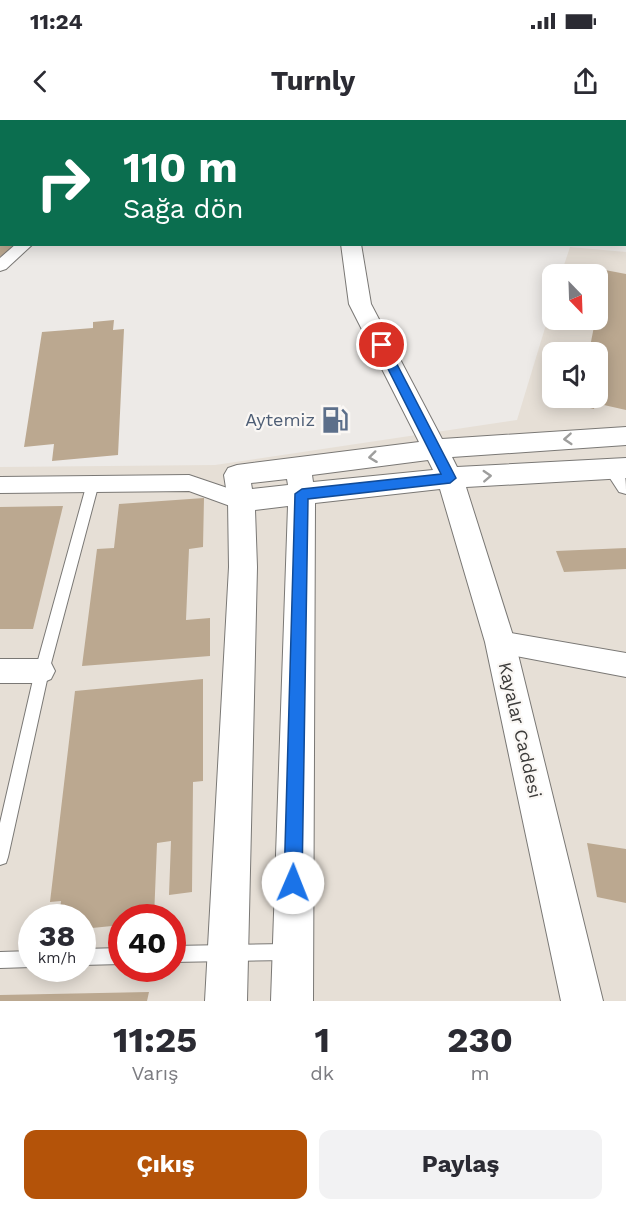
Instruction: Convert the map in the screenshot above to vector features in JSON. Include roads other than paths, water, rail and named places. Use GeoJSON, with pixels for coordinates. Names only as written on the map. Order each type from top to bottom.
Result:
{"type":"FeatureCollection","features":[{"type":"Feature","properties":{"kind":"street"},"geometry":{"type":"LineString","coordinates":[[0,266],[24,246]]}},
{"type":"Feature","properties":{"kind":"street","name":"Kayalar Caddesi"},"geometry":{"type":"LineString","coordinates":[[351,246],[360,304],[443,464],[500,642],[582,1001]]}},
{"type":"Feature","properties":{"kind":"street"},"geometry":{"type":"LineString","coordinates":[[0,485],[189,483],[239,488],[443,464],[626,436]]}},
{"type":"Feature","properties":{"kind":"street"},"geometry":{"type":"LineString","coordinates":[[443,464],[622,475]]}},
{"type":"Feature","properties":{"kind":"street"},"geometry":{"type":"LineString","coordinates":[[292,1001],[300,481]]}},
{"type":"Feature","properties":{"kind":"street"},"geometry":{"type":"LineString","coordinates":[[226,1001],[243,567],[239,488]]}},
{"type":"Feature","properties":{"kind":"street"},"geometry":{"type":"LineString","coordinates":[[500,642],[626,665]]}},
{"type":"Feature","properties":{"kind":"street"},"geometry":{"type":"LineString","coordinates":[[0,671],[42,671]]}},
{"type":"Feature","properties":{"kind":"lane"},"geometry":{"type":"LineString","coordinates":[[0,857],[42,671],[93,483]]}},
{"type":"Feature","properties":{"kind":"lane"},"geometry":{"type":"LineString","coordinates":[[186,954],[291,952]]}},
{"type":"Feature","properties":{"kind":"lane"},"geometry":{"type":"LineString","coordinates":[[0,960],[18,959]]}},
{"type":"Feature","properties":{"kind":"place","name":"Aytemiz"},"geometry":{"type":"Point","coordinates":[335,420]}}]}
